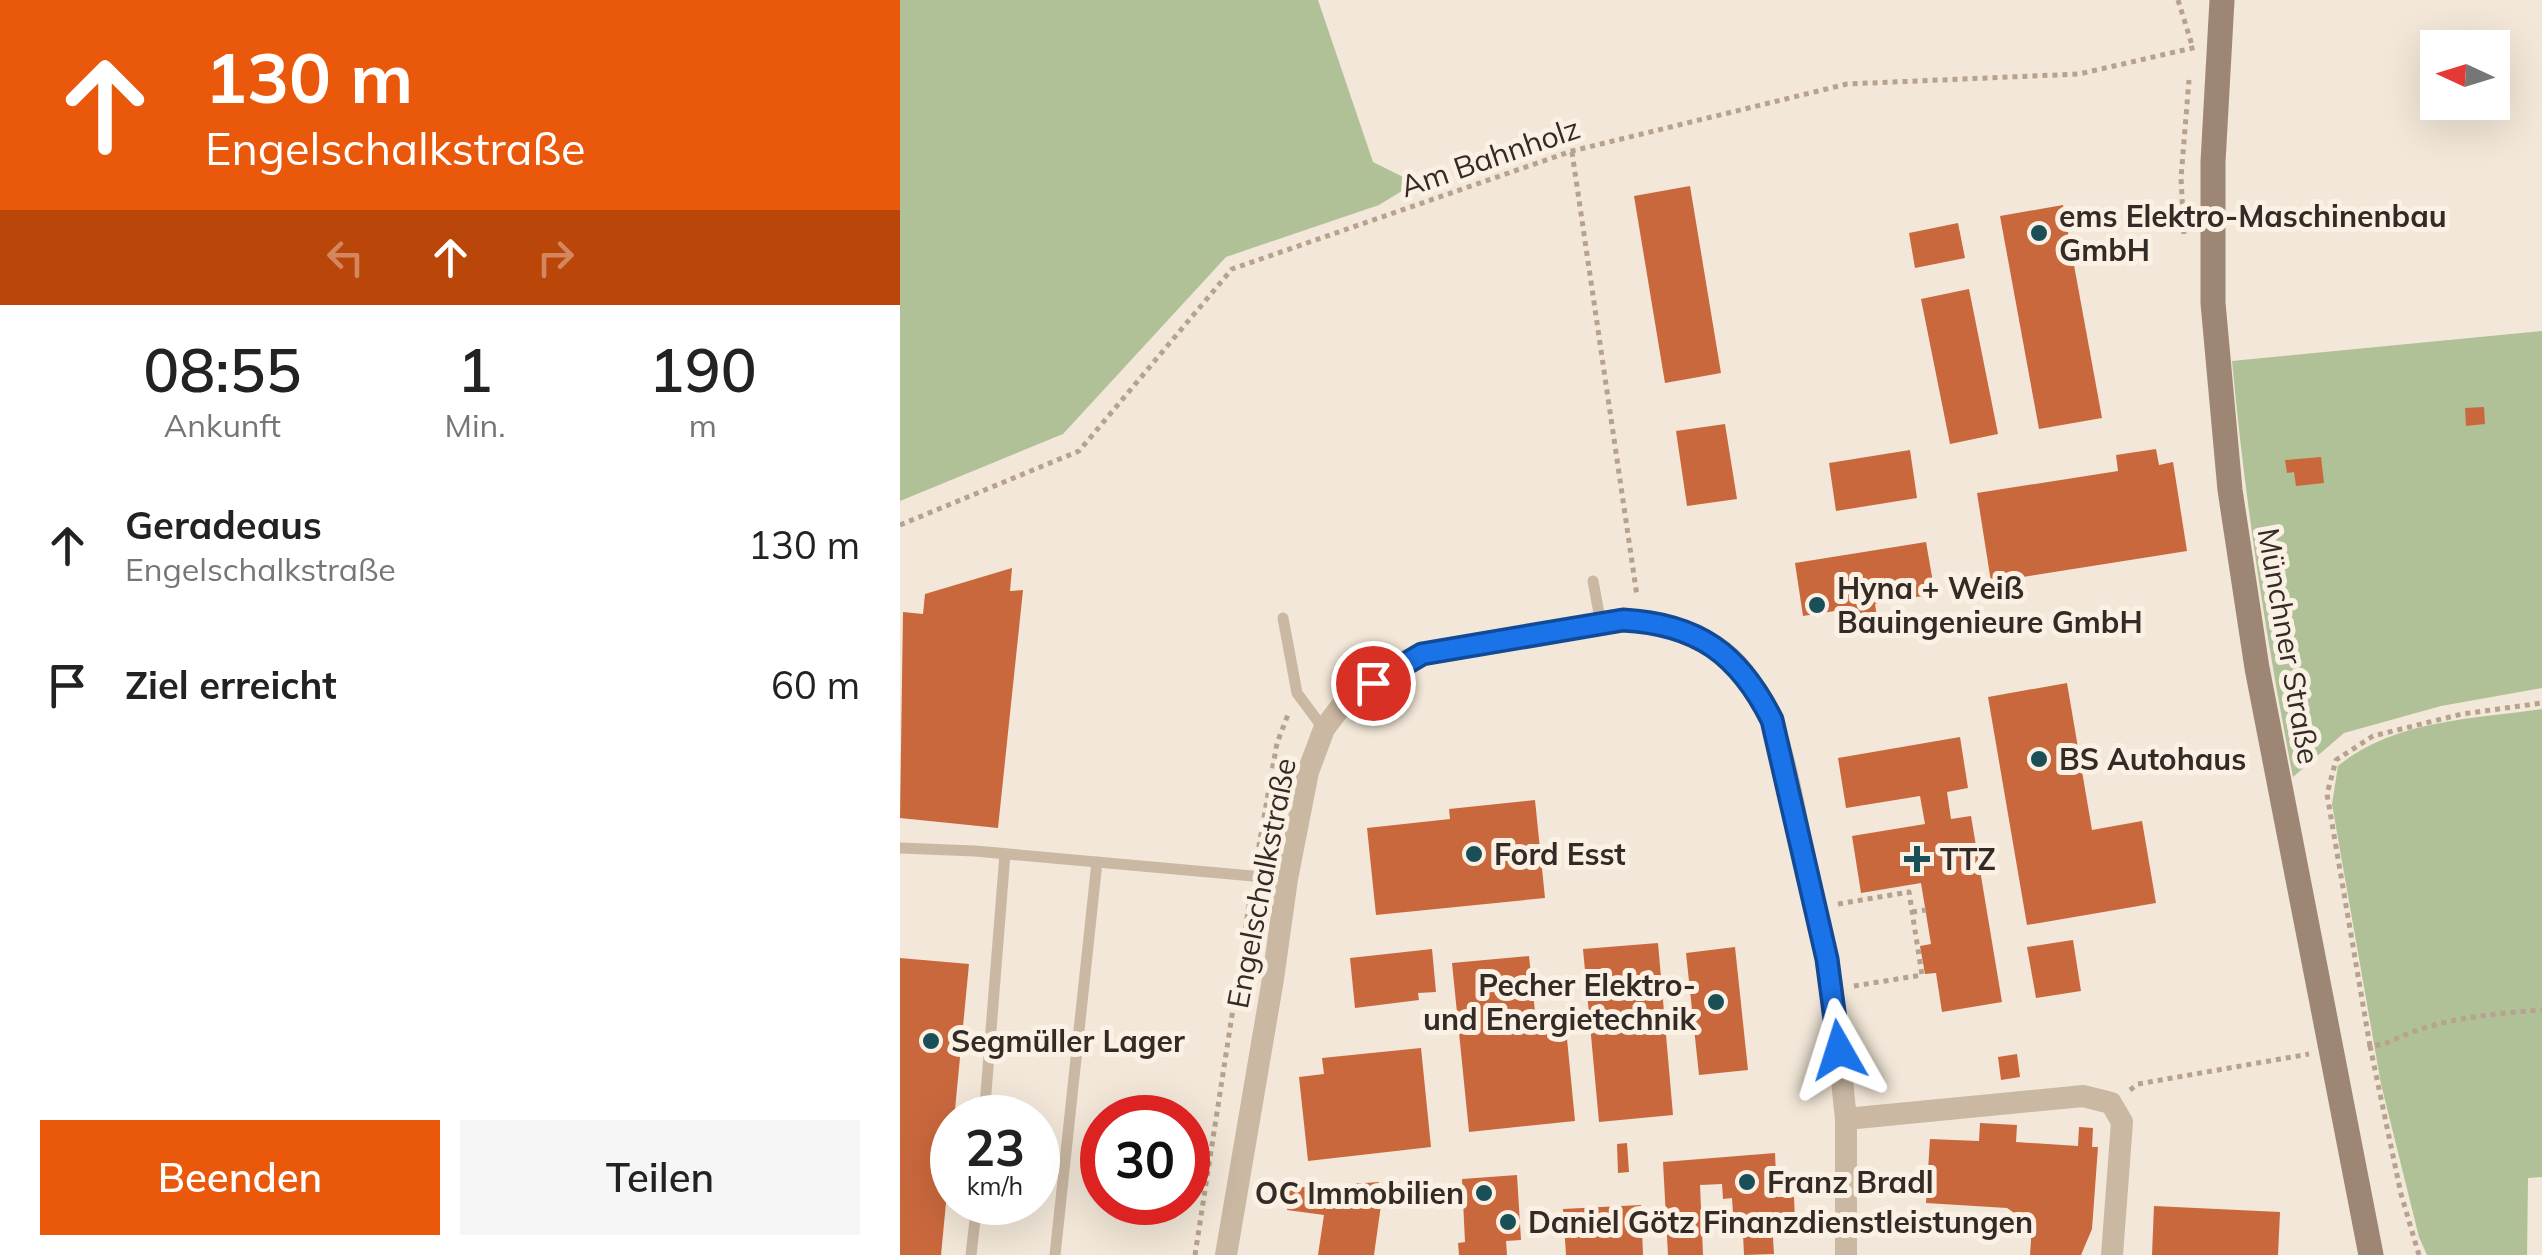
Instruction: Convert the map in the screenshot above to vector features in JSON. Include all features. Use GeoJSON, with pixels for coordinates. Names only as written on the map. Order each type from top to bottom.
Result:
{"type":"FeatureCollection","features":[{"type":"Feature","properties":{"kind":"main road","name":"Münchner Straße"},"geometry":{"type":"LineString","coordinates":[[2222,0],[2212,303],[2230,490],[2257,668],[2370,1255]]}},
{"type":"Feature","properties":{"kind":"street","name":"Engelschalkstraße"},"geometry":{"type":"LineString","coordinates":[[1226,1255],[1273,980],[1286,878],[1308,772],[1324,729],[1348,698],[1422,654],[1612,622],[1654,622],[1683,630],[1716,647],[1738,664],[1772,720],[1832,990],[1846,1119],[1846,1255]]}},
{"type":"Feature","properties":{"kind":"street"},"geometry":{"type":"LineString","coordinates":[[1846,1119],[2083,1096],[2110,1103],[2122,1122],[2112,1255]]}},
{"type":"Feature","properties":{"kind":"lane"},"geometry":{"type":"LineString","coordinates":[[1593,581],[1612,622]]}},
{"type":"Feature","properties":{"kind":"lane"},"geometry":{"type":"LineString","coordinates":[[1283,618],[1297,693],[1324,729]]}},
{"type":"Feature","properties":{"kind":"lane"},"geometry":{"type":"LineString","coordinates":[[900,848],[1286,878]]}},
{"type":"Feature","properties":{"kind":"lane"},"geometry":{"type":"LineString","coordinates":[[986,1095],[1005,854]]}},
{"type":"Feature","properties":{"kind":"lane"},"geometry":{"type":"LineString","coordinates":[[1054,1255],[1097,862]]}},
{"type":"Feature","properties":{"kind":"lane"},"geometry":{"type":"LineString","coordinates":[[970,1255],[974,1225]]}},
{"type":"Feature","properties":{"kind":"path","name":"Am Bahnholz"},"geometry":{"type":"LineString","coordinates":[[900,525],[1078,451],[1232,269],[1572,151],[1846,84],[2078,74],[2193,48],[2178,0]]}},
{"type":"Feature","properties":{"kind":"path"},"geometry":{"type":"LineString","coordinates":[[1572,151],[1638,594],[1612,622]]}},
{"type":"Feature","properties":{"kind":"path"},"geometry":{"type":"LineString","coordinates":[[1195,1255],[1277,742],[1297,693]]}},
{"type":"Feature","properties":{"kind":"path"},"geometry":{"type":"LineString","coordinates":[[2420,1255],[2401,1194],[2370,1046],[2327,794],[2336,760],[2373,736],[2462,714],[2542,704]]}},
{"type":"Feature","properties":{"kind":"path"},"geometry":{"type":"LineString","coordinates":[[1815,908],[1908,892],[1922,975],[1832,990]]}},
{"type":"Feature","properties":{"kind":"path"},"geometry":{"type":"LineString","coordinates":[[1912,912],[1926,910]]}},
{"type":"Feature","properties":{"kind":"path"},"geometry":{"type":"LineString","coordinates":[[2370,1046],[2384,1045],[2416,1030],[2473,1018],[2542,1010]]}},
{"type":"Feature","properties":{"kind":"path"},"geometry":{"type":"LineString","coordinates":[[2110,1103],[2138,1084],[2330,1049]]}},
{"type":"Feature","properties":{"kind":"green space"},"geometry":{"type":"Polygon","coordinates":[[[900,0],[1318,0],[1373,162],[1415,183],[1379,205],[1226,257],[1063,434],[900,501],[900,0]]]}},
{"type":"Feature","properties":{"kind":"green space"},"geometry":{"type":"Polygon","coordinates":[[[2542,331],[2542,688],[2441,706],[2344,733],[2293,777],[2257,570],[2232,361],[2542,331]]]}},
{"type":"Feature","properties":{"kind":"green space"},"geometry":{"type":"Polygon","coordinates":[[[2542,709],[2542,1177],[2528,1178],[2527,1255],[2427,1255],[2419,1237],[2381,1084],[2332,804],[2338,766],[2360,751],[2409,730],[2542,709]]]}},
{"type":"Feature","properties":{"kind":"building"},"geometry":{"type":"Polygon","coordinates":[[[1690,186],[1721,373],[1665,383],[1634,196],[1690,186]]]}},
{"type":"Feature","properties":{"kind":"building"},"geometry":{"type":"Polygon","coordinates":[[[2063,205],[2102,418],[2039,429],[2000,216],[2063,205]]]}},
{"type":"Feature","properties":{"kind":"building"},"geometry":{"type":"Polygon","coordinates":[[[1958,223],[1965,258],[1915,268],[1909,233],[1958,223]]]}},
{"type":"Feature","properties":{"kind":"building"},"geometry":{"type":"Polygon","coordinates":[[[1969,289],[1998,434],[1950,444],[1921,299],[1969,289]]]}},
{"type":"Feature","properties":{"kind":"building"},"geometry":{"type":"Polygon","coordinates":[[[2484,407],[2485,424],[2466,426],[2465,408],[2484,407]]]}},
{"type":"Feature","properties":{"kind":"building"},"geometry":{"type":"Polygon","coordinates":[[[1725,424],[1737,499],[1687,506],[1676,431],[1725,424]]]}},
{"type":"Feature","properties":{"kind":"building"},"geometry":{"type":"Polygon","coordinates":[[[2156,449],[2159,465],[2173,462],[2187,551],[1991,582],[1977,493],[2118,471],[2116,455],[2156,449]]]}},
{"type":"Feature","properties":{"kind":"building"},"geometry":{"type":"Polygon","coordinates":[[[1910,450],[1917,498],[1836,511],[1829,463],[1910,450]]]}},
{"type":"Feature","properties":{"kind":"building"},"geometry":{"type":"Polygon","coordinates":[[[2321,457],[2324,483],[2296,486],[2294,472],[2287,473],[2285,460],[2321,457]]]}},
{"type":"Feature","properties":{"kind":"building"},"geometry":{"type":"Polygon","coordinates":[[[1926,542],[1935,594],[1875,604],[1877,617],[1849,621],[1847,609],[1803,616],[1795,563],[1926,542]]]}},
{"type":"Feature","properties":{"kind":"building"},"geometry":{"type":"Polygon","coordinates":[[[1012,568],[1010,591],[1023,590],[998,828],[900,818],[903,612],[923,614],[925,594],[1012,568]]]}},
{"type":"Feature","properties":{"kind":"building","name":"BS Autohaus"},"geometry":{"type":"Polygon","coordinates":[[[2067,683],[2092,830],[2142,821],[2156,903],[2027,925],[1988,697],[2067,683]]]}},
{"type":"Feature","properties":{"kind":"building","name":"TTZ"},"geometry":{"type":"Polygon","coordinates":[[[1960,737],[1968,788],[1947,792],[1951,819],[1971,816],[2002,1002],[1942,1012],[1936,973],[1925,974],[1920,946],[1931,944],[1921,883],[1861,893],[1852,836],[1925,824],[1920,796],[1846,808],[1838,758],[1960,737]]]}},
{"type":"Feature","properties":{"kind":"building"},"geometry":{"type":"Polygon","coordinates":[[[1535,800],[1545,898],[1376,915],[1367,828],[1450,819],[1449,809],[1535,800]]]}},
{"type":"Feature","properties":{"kind":"building"},"geometry":{"type":"Polygon","coordinates":[[[2073,940],[2081,991],[2036,998],[2027,947],[2073,940]]]}},
{"type":"Feature","properties":{"kind":"building"},"geometry":{"type":"Polygon","coordinates":[[[1658,943],[1673,1115],[1599,1122],[1583,949],[1658,943]]]}},
{"type":"Feature","properties":{"kind":"building"},"geometry":{"type":"Polygon","coordinates":[[[1735,947],[1748,1070],[1699,1075],[1686,953],[1735,947]]]}},
{"type":"Feature","properties":{"kind":"building"},"geometry":{"type":"Polygon","coordinates":[[[1432,949],[1436,992],[1418,993],[1419,1000],[1355,1008],[1350,958],[1432,949]]]}},
{"type":"Feature","properties":{"kind":"building"},"geometry":{"type":"Polygon","coordinates":[[[1529,956],[1536,1021],[1565,1018],[1575,1121],[1469,1132],[1452,963],[1529,956]]]}},
{"type":"Feature","properties":{"kind":"building","name":"Segmüller Lager"},"geometry":{"type":"Polygon","coordinates":[[[900,958],[969,964],[956,1095],[930,1095],[930,1225],[944,1225],[941,1255],[900,1255],[900,958]]]}},
{"type":"Feature","properties":{"kind":"building"},"geometry":{"type":"Polygon","coordinates":[[[1421,1048],[1431,1147],[1308,1161],[1299,1077],[1324,1074],[1322,1058],[1421,1048]]]}},
{"type":"Feature","properties":{"kind":"building"},"geometry":{"type":"Polygon","coordinates":[[[2017,1054],[2020,1077],[2001,1080],[1998,1057],[2017,1054]]]}},
{"type":"Feature","properties":{"kind":"building"},"geometry":{"type":"Polygon","coordinates":[[[1980,1123],[2017,1125],[2016,1142],[2078,1146],[2079,1127],[2093,1128],[2092,1147],[2098,1147],[2092,1229],[2081,1255],[2030,1255],[2032,1225],[2007,1208],[1926,1203],[1930,1139],[1979,1141],[1980,1123]]]}},
{"type":"Feature","properties":{"kind":"building"},"geometry":{"type":"Polygon","coordinates":[[[1627,1143],[1629,1172],[1618,1173],[1617,1144],[1627,1143]]]}},
{"type":"Feature","properties":{"kind":"building"},"geometry":{"type":"Polygon","coordinates":[[[1775,1153],[1777,1197],[1794,1197],[1795,1221],[1772,1222],[1774,1254],[1744,1255],[1742,1213],[1733,1213],[1732,1198],[1723,1199],[1722,1184],[1700,1185],[1703,1255],[1668,1255],[1663,1162],[1775,1153]]]}},
{"type":"Feature","properties":{"kind":"building"},"geometry":{"type":"Polygon","coordinates":[[[1517,1175],[1521,1240],[1506,1241],[1507,1255],[1459,1255],[1458,1243],[1465,1242],[1462,1179],[1517,1175]]]}},
{"type":"Feature","properties":{"kind":"building"},"geometry":{"type":"Polygon","coordinates":[[[1379,1182],[1376,1205],[1381,1205],[1374,1255],[1318,1255],[1324,1215],[1287,1210],[1290,1188],[1379,1182]]]}},
{"type":"Feature","properties":{"kind":"building"},"geometry":{"type":"Polygon","coordinates":[[[1641,1205],[1643,1255],[1566,1255],[1563,1209],[1641,1205]]]}},
{"type":"Feature","properties":{"kind":"building"},"geometry":{"type":"Polygon","coordinates":[[[2154,1206],[2280,1212],[2278,1255],[2152,1255],[2154,1206]]]}},
{"type":"Feature","properties":{"kind":"place","name":"ems Elektro-Maschinenbau GmbH"},"geometry":{"type":"Point","coordinates":[2039,233]}},
{"type":"Feature","properties":{"kind":"place","name":"Hyna + Weiß Bauingenieure GmbH"},"geometry":{"type":"Point","coordinates":[1817,605]}},
{"type":"Feature","properties":{"kind":"place","name":"BS Autohaus"},"geometry":{"type":"Point","coordinates":[2039,759]}},
{"type":"Feature","properties":{"kind":"place","name":"Ford Esst"},"geometry":{"type":"Point","coordinates":[1474,854]}},
{"type":"Feature","properties":{"kind":"place","name":"TTZ"},"geometry":{"type":"Point","coordinates":[1917,859]}},
{"type":"Feature","properties":{"kind":"place","name":"Pecher Elektro- und Energietechnik"},"geometry":{"type":"Point","coordinates":[1716,1002]}},
{"type":"Feature","properties":{"kind":"place","name":"Segmüller Lager"},"geometry":{"type":"Point","coordinates":[931,1041]}},
{"type":"Feature","properties":{"kind":"place","name":"Franz Bradl"},"geometry":{"type":"Point","coordinates":[1747,1182]}},
{"type":"Feature","properties":{"kind":"place","name":"OC Immobilien"},"geometry":{"type":"Point","coordinates":[1484,1193]}},
{"type":"Feature","properties":{"kind":"place","name":"Daniel Götz Finanzdienstleistungen"},"geometry":{"type":"Point","coordinates":[1508,1222]}},
{"type":"Feature","properties":{"kind":"route"},"geometry":{"type":"LineString","coordinates":[[1373,683],[1422,654],[1623,620],[1654,622],[1683,630],[1738,664],[1772,720],[1827,959],[1839,1050]]}}]}
